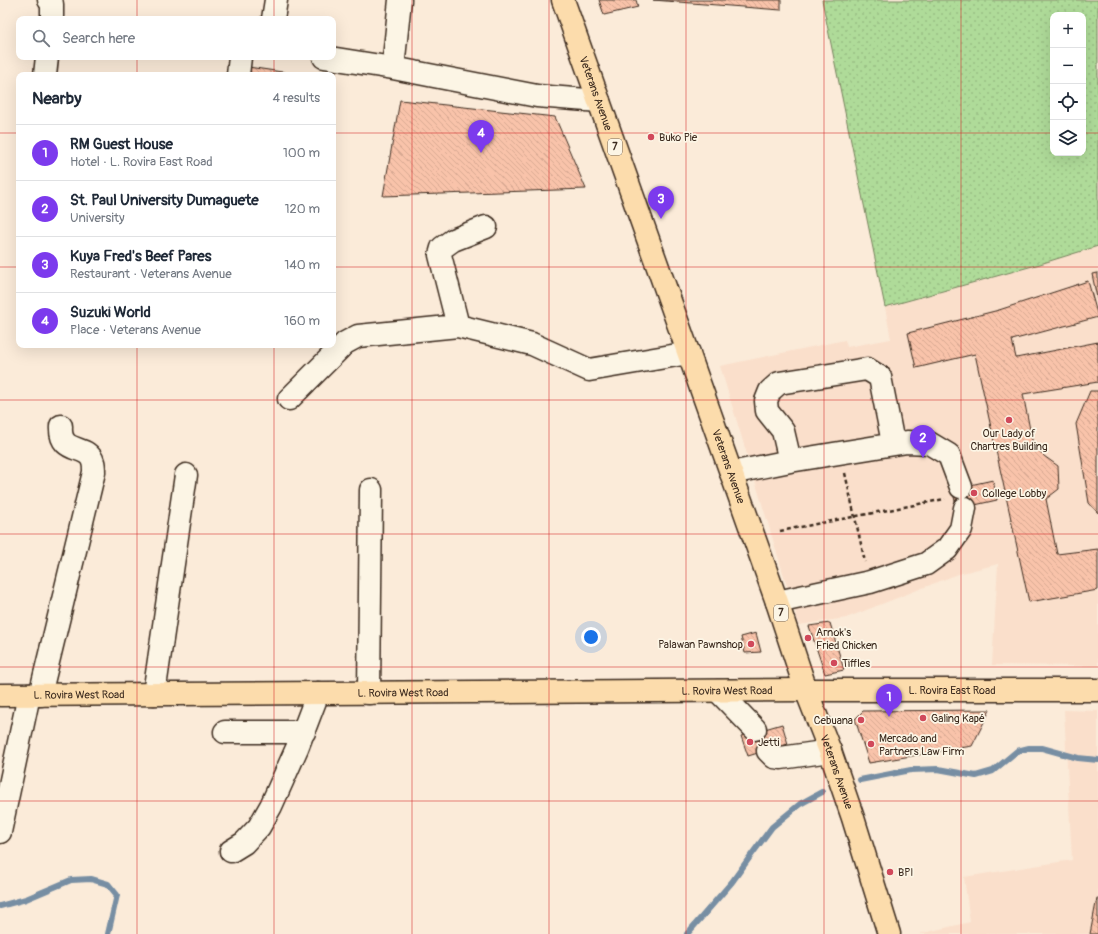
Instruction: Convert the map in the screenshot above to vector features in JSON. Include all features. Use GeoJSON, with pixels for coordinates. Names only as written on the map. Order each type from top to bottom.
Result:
{"type":"FeatureCollection","features":[{"type":"Feature","properties":{"kind":"main road","name":"Veterans Avenue"},"geometry":{"type":"LineString","coordinates":[[563,0],[732,473],[806,690],[830,751],[853,818],[889,934]]}},
{"type":"Feature","properties":{"kind":"main road","name":"L. Rovira West Road"},"geometry":{"type":"LineString","coordinates":[[0,695],[806,690]]}},
{"type":"Feature","properties":{"kind":"main road","name":"L. Rovira East Road"},"geometry":{"type":"LineString","coordinates":[[806,690],[1098,690]]}},
{"type":"Feature","properties":{"kind":"street"},"geometry":{"type":"LineString","coordinates":[[49,0],[52,4],[52,16]]}},
{"type":"Feature","properties":{"kind":"street"},"geometry":{"type":"LineString","coordinates":[[273,16],[276,0]]}},
{"type":"Feature","properties":{"kind":"street"},"geometry":{"type":"LineString","coordinates":[[393,68],[400,0]]}},
{"type":"Feature","properties":{"kind":"street"},"geometry":{"type":"LineString","coordinates":[[336,59],[393,68],[537,96],[599,100]]}},
{"type":"Feature","properties":{"kind":"street"},"geometry":{"type":"LineString","coordinates":[[45,72],[47,60]]}},
{"type":"Feature","properties":{"kind":"street"},"geometry":{"type":"LineString","coordinates":[[238,72],[240,60]]}},
{"type":"Feature","properties":{"kind":"street"},"geometry":{"type":"LineString","coordinates":[[458,326],[440,255],[442,248],[453,240],[486,227]]}},
{"type":"Feature","properties":{"kind":"street"},"geometry":{"type":"LineString","coordinates":[[289,399],[345,343],[358,336],[458,326],[532,344],[589,370],[689,352]]}},
{"type":"Feature","properties":{"kind":"street"},"geometry":{"type":"LineString","coordinates":[[790,461],[783,431],[767,411],[766,400],[770,391],[779,383],[867,369],[880,377],[893,443]]}},
{"type":"Feature","properties":{"kind":"street"},"geometry":{"type":"LineString","coordinates":[[0,832],[34,695],[94,472],[93,462],[85,451],[70,447],[64,441],[61,426]]}},
{"type":"Feature","properties":{"kind":"street"},"geometry":{"type":"LineString","coordinates":[[732,473],[893,443],[928,443],[949,455],[961,529],[947,549],[926,564],[870,582],[777,602]]}},
{"type":"Feature","properties":{"kind":"street"},"geometry":{"type":"LineString","coordinates":[[154,694],[186,475]]}},
{"type":"Feature","properties":{"kind":"street"},"geometry":{"type":"LineString","coordinates":[[369,693],[371,490]]}},
{"type":"Feature","properties":{"kind":"street"},"geometry":{"type":"LineString","coordinates":[[718,691],[755,729]]}},
{"type":"Feature","properties":{"kind":"street"},"geometry":{"type":"LineString","coordinates":[[231,851],[244,843],[259,827],[304,732],[318,693]]}},
{"type":"Feature","properties":{"kind":"street"},"geometry":{"type":"LineString","coordinates":[[225,732],[304,732]]}},
{"type":"Feature","properties":{"kind":"street"},"geometry":{"type":"LineString","coordinates":[[768,751],[774,757],[781,758],[830,751]]}},
{"type":"Feature","properties":{"kind":"path"},"geometry":{"type":"LineString","coordinates":[[840,453],[870,582]]}},
{"type":"Feature","properties":{"kind":"path"},"geometry":{"type":"LineString","coordinates":[[780,531],[957,498]]}},
{"type":"Feature","properties":{"kind":"shaded area"},"geometry":{"type":"Polygon","coordinates":[[[1098,246],[1098,666],[992,665],[998,564],[958,574],[846,618],[799,625],[720,366],[845,340],[847,347],[891,339],[885,307],[1040,264],[1098,246]]]}},
{"type":"Feature","properties":{"kind":"shaded area"},"geometry":{"type":"Polygon","coordinates":[[[1064,710],[1098,711],[1098,934],[919,934],[970,922],[964,877],[1072,860],[1064,710]]]}},
{"type":"Feature","properties":{"kind":"green space"},"geometry":{"type":"Polygon","coordinates":[[[822,0],[1098,0],[1098,246],[1040,264],[885,307],[822,0]]]}},
{"type":"Feature","properties":{"kind":"building"},"geometry":{"type":"Polygon","coordinates":[[[599,0],[636,0],[638,7],[604,15],[599,0]]]}},
{"type":"Feature","properties":{"kind":"building"},"geometry":{"type":"Polygon","coordinates":[[[653,0],[781,0],[781,10],[653,0]]]}},
{"type":"Feature","properties":{"kind":"building"},"geometry":{"type":"Polygon","coordinates":[[[248,67],[282,72],[247,72],[248,67]]]}},
{"type":"Feature","properties":{"kind":"building"},"geometry":{"type":"Polygon","coordinates":[[[400,100],[555,117],[586,189],[383,196],[400,100]]]}},
{"type":"Feature","properties":{"kind":"building"},"geometry":{"type":"Polygon","coordinates":[[[1098,273],[1098,303],[1092,274],[1098,273]]]}},
{"type":"Feature","properties":{"kind":"building","name":"Our Lady of Chartres Building"},"geometry":{"type":"Polygon","coordinates":[[[1088,281],[1098,317],[1012,340],[1016,358],[1098,342],[1098,382],[1023,394],[1033,445],[1044,456],[1058,466],[1059,489],[1046,499],[1057,554],[1098,549],[1098,590],[1029,602],[975,354],[916,368],[908,333],[999,310],[1088,281]]]}},
{"type":"Feature","properties":{"kind":"building"},"geometry":{"type":"Polygon","coordinates":[[[1090,391],[1098,391],[1098,513],[1089,503],[1076,424],[1090,391]]]}},
{"type":"Feature","properties":{"kind":"building","name":"College Lobby"},"geometry":{"type":"Polygon","coordinates":[[[993,480],[997,500],[957,509],[952,489],[993,480]]]}},
{"type":"Feature","properties":{"kind":"building"},"geometry":{"type":"Polygon","coordinates":[[[830,623],[844,670],[825,674],[809,626],[830,623]]]}},
{"type":"Feature","properties":{"kind":"building","name":"Palawan Pawnshop"},"geometry":{"type":"Polygon","coordinates":[[[756,633],[761,652],[745,653],[741,637],[756,633]]]}},
{"type":"Feature","properties":{"kind":"building"},"geometry":{"type":"Polygon","coordinates":[[[990,710],[972,746],[869,763],[855,719],[863,711],[990,710]]]}},
{"type":"Feature","properties":{"kind":"building"},"geometry":{"type":"Polygon","coordinates":[[[782,724],[788,744],[748,756],[741,736],[782,724]]]}},
{"type":"Feature","properties":{"kind":"building"},"geometry":{"type":"Polygon","coordinates":[[[1097,898],[1098,934],[1090,934],[1097,898]]]}},
{"type":"Feature","properties":{"kind":"waterway"},"geometry":{"type":"LineString","coordinates":[[860,780],[911,770],[938,769],[976,776],[993,771],[1017,751],[1029,748],[1042,748],[1078,758],[1098,760]]}},
{"type":"Feature","properties":{"kind":"waterway"},"geometry":{"type":"LineString","coordinates":[[687,934],[732,882],[772,827],[800,804],[822,792]]}},
{"type":"Feature","properties":{"kind":"waterway"},"geometry":{"type":"LineString","coordinates":[[0,906],[26,899],[71,880],[91,879],[108,884],[117,895],[108,934]]}},
{"type":"Feature","properties":{"kind":"place","name":"Buko Pie"},"geometry":{"type":"Point","coordinates":[651,137]}},
{"type":"Feature","properties":{"kind":"place","name":"Suzuki World"},"geometry":{"type":"Point","coordinates":[481,153]}},
{"type":"Feature","properties":{"kind":"place","name":"Kuya Fred's Beef Pares"},"geometry":{"type":"Point","coordinates":[661,219]}},
{"type":"Feature","properties":{"kind":"place","name":"Our Lady of Chartres Building"},"geometry":{"type":"Point","coordinates":[1009,420]}},
{"type":"Feature","properties":{"kind":"place","name":"St. Paul University Dumaguete"},"geometry":{"type":"Point","coordinates":[923,458]}},
{"type":"Feature","properties":{"kind":"place","name":"College Lobby"},"geometry":{"type":"Point","coordinates":[974,493]}},
{"type":"Feature","properties":{"kind":"place","name":"Arnok's Fried Chicken"},"geometry":{"type":"Point","coordinates":[808,638]}},
{"type":"Feature","properties":{"kind":"place","name":"Palawan Pawnshop"},"geometry":{"type":"Point","coordinates":[751,644]}},
{"type":"Feature","properties":{"kind":"place","name":"Tiffles"},"geometry":{"type":"Point","coordinates":[834,663]}},
{"type":"Feature","properties":{"kind":"place","name":"RM Guest House"},"geometry":{"type":"Point","coordinates":[889,717]}},
{"type":"Feature","properties":{"kind":"place","name":"Galing Kapé"},"geometry":{"type":"Point","coordinates":[923,718]}},
{"type":"Feature","properties":{"kind":"place","name":"Cebuana"},"geometry":{"type":"Point","coordinates":[861,720]}},
{"type":"Feature","properties":{"kind":"place","name":"Jetti"},"geometry":{"type":"Point","coordinates":[750,742]}},
{"type":"Feature","properties":{"kind":"place","name":"Mercado and Partners Law Firm"},"geometry":{"type":"Point","coordinates":[871,744]}},
{"type":"Feature","properties":{"kind":"place","name":"BPI"},"geometry":{"type":"Point","coordinates":[890,872]}}]}
